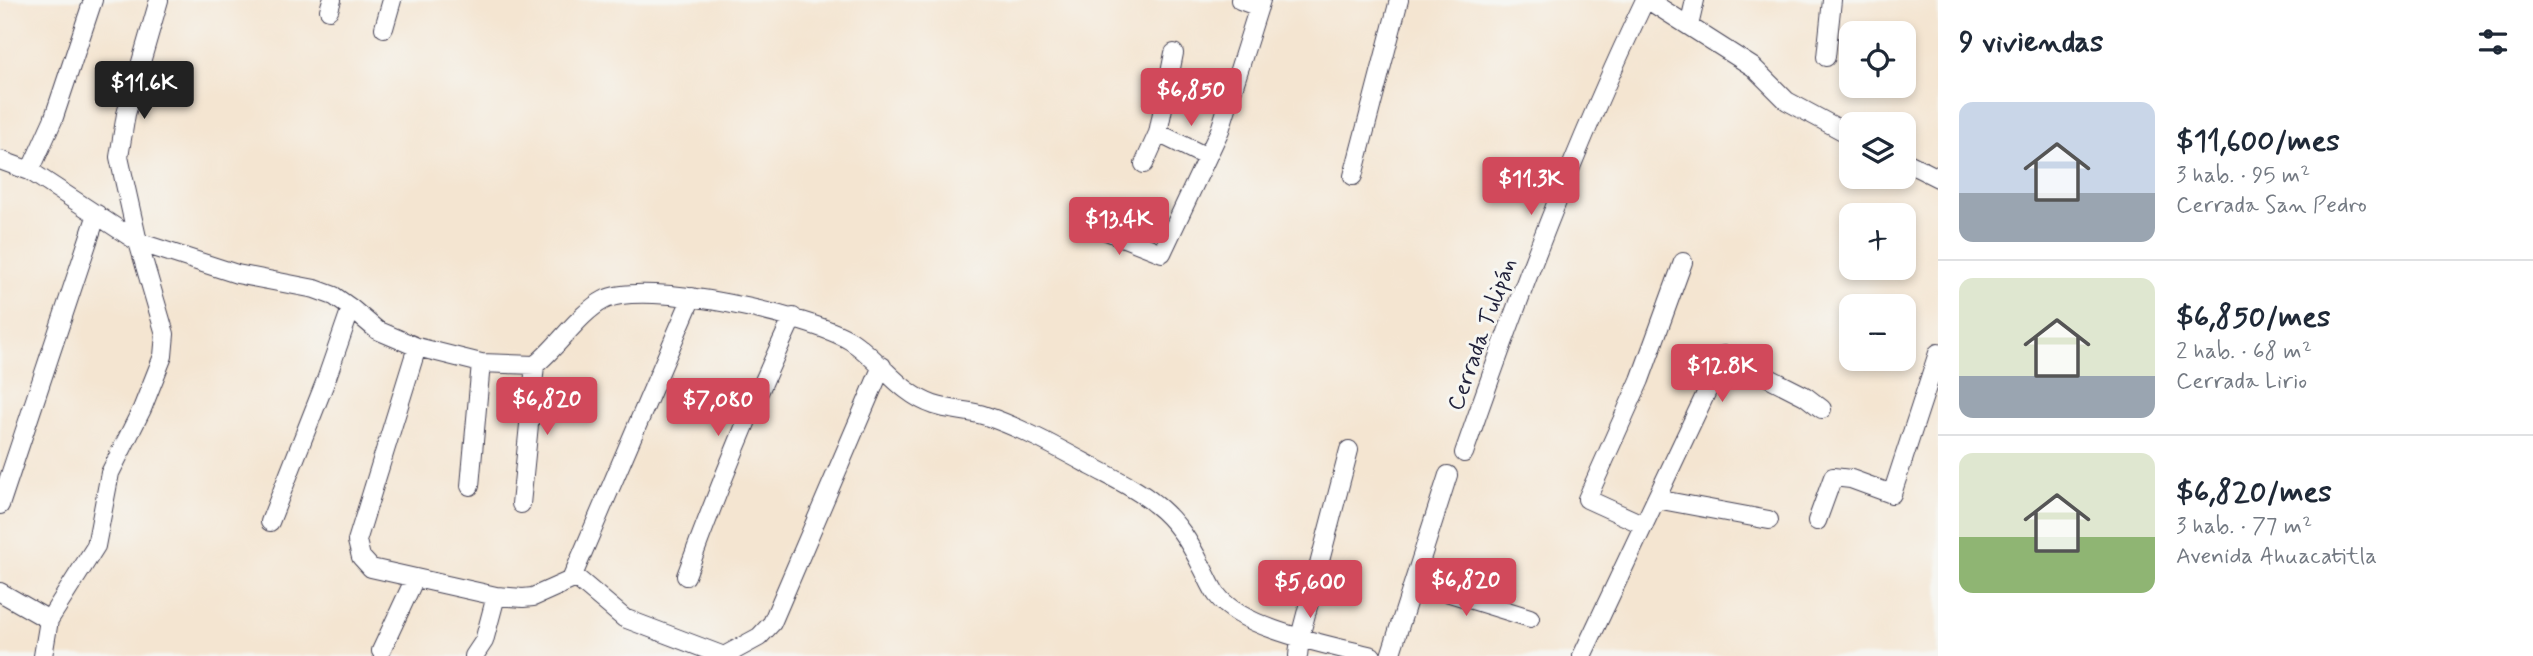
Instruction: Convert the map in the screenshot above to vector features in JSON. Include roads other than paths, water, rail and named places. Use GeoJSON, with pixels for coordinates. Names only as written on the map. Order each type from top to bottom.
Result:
{"type":"FeatureCollection","features":[{"type":"Feature","properties":{"kind":"street"},"geometry":{"type":"LineString","coordinates":[[30,171],[58,107],[93,0]]}},
{"type":"Feature","properties":{"kind":"street"},"geometry":{"type":"LineString","coordinates":[[43,656],[49,620],[96,546],[110,473],[142,409],[163,356],[165,334],[138,242],[119,157],[126,114],[159,0]]}},
{"type":"Feature","properties":{"kind":"street"},"geometry":{"type":"LineString","coordinates":[[384,28],[392,0]]}},
{"type":"Feature","properties":{"kind":"street"},"geometry":{"type":"LineString","coordinates":[[1091,225],[1162,253],[1220,130],[1260,4],[1240,0]]}},
{"type":"Feature","properties":{"kind":"street"},"geometry":{"type":"LineString","coordinates":[[1353,176],[1399,0]]}},
{"type":"Feature","properties":{"kind":"street"},"geometry":{"type":"LineString","coordinates":[[1646,0],[1753,67],[1787,101],[1839,129]]}},
{"type":"Feature","properties":{"kind":"street","name":"Cerrada Tulipán"},"geometry":{"type":"LineString","coordinates":[[1464,453],[1509,325],[1619,55],[1646,0]]}},
{"type":"Feature","properties":{"kind":"street"},"geometry":{"type":"LineString","coordinates":[[1689,26],[1695,0]]}},
{"type":"Feature","properties":{"kind":"street"},"geometry":{"type":"LineString","coordinates":[[1825,57],[1832,0]]}},
{"type":"Feature","properties":{"kind":"street"},"geometry":{"type":"LineString","coordinates":[[1144,164],[1158,133],[1174,53]]}},
{"type":"Feature","properties":{"kind":"street"},"geometry":{"type":"LineString","coordinates":[[1158,133],[1207,157]]}},
{"type":"Feature","properties":{"kind":"street"},"geometry":{"type":"LineString","coordinates":[[0,160],[30,171],[138,242],[227,272],[315,289],[334,296],[377,330],[417,347],[481,363],[535,365]]}},
{"type":"Feature","properties":{"kind":"street"},"geometry":{"type":"LineString","coordinates":[[1916,167],[1938,178]]}},
{"type":"Feature","properties":{"kind":"street"},"geometry":{"type":"LineString","coordinates":[[0,505],[97,214]]}},
{"type":"Feature","properties":{"kind":"street"},"geometry":{"type":"LineString","coordinates":[[1644,525],[1587,499],[1640,380],[1683,262]]}},
{"type":"Feature","properties":{"kind":"street"},"geometry":{"type":"LineString","coordinates":[[521,504],[535,365],[594,306],[607,299],[631,295],[692,297],[793,317],[848,339],[903,387],[932,405],[986,416],[1059,449],[1136,490],[1174,521],[1190,543],[1216,593],[1235,612],[1300,637],[1372,656]]}},
{"type":"Feature","properties":{"kind":"street"},"geometry":{"type":"LineString","coordinates":[[571,580],[692,297]]}},
{"type":"Feature","properties":{"kind":"street"},"geometry":{"type":"LineString","coordinates":[[270,522],[326,380],[351,308]]}},
{"type":"Feature","properties":{"kind":"street"},"geometry":{"type":"LineString","coordinates":[[686,576],[720,482],[793,317]]}},
{"type":"Feature","properties":{"kind":"street"},"geometry":{"type":"LineString","coordinates":[[417,347],[357,541],[361,557],[371,568],[496,596],[533,597],[571,580],[579,580],[624,618],[724,656],[760,636],[772,623],[882,366]]}},
{"type":"Feature","properties":{"kind":"street"},"geometry":{"type":"LineString","coordinates":[[1817,521],[1833,477],[1851,479],[1892,494],[1938,353]]}},
{"type":"Feature","properties":{"kind":"street"},"geometry":{"type":"LineString","coordinates":[[1582,656],[1724,355],[1805,396],[1822,409]]}},
{"type":"Feature","properties":{"kind":"street"},"geometry":{"type":"LineString","coordinates":[[470,486],[481,363]]}},
{"type":"Feature","properties":{"kind":"street"},"geometry":{"type":"LineString","coordinates":[[1298,656],[1300,637],[1349,450]]}},
{"type":"Feature","properties":{"kind":"street"},"geometry":{"type":"LineString","coordinates":[[1390,656],[1448,475]]}},
{"type":"Feature","properties":{"kind":"street"},"geometry":{"type":"LineString","coordinates":[[1656,499],[1769,520]]}},
{"type":"Feature","properties":{"kind":"street"},"geometry":{"type":"LineString","coordinates":[[381,651],[415,578]]}},
{"type":"Feature","properties":{"kind":"street"},"geometry":{"type":"LineString","coordinates":[[1414,582],[1530,618]]}},
{"type":"Feature","properties":{"kind":"street"},"geometry":{"type":"LineString","coordinates":[[0,592],[49,620]]}},
{"type":"Feature","properties":{"kind":"street"},"geometry":{"type":"LineString","coordinates":[[474,656],[484,641],[496,596]]}}]}
